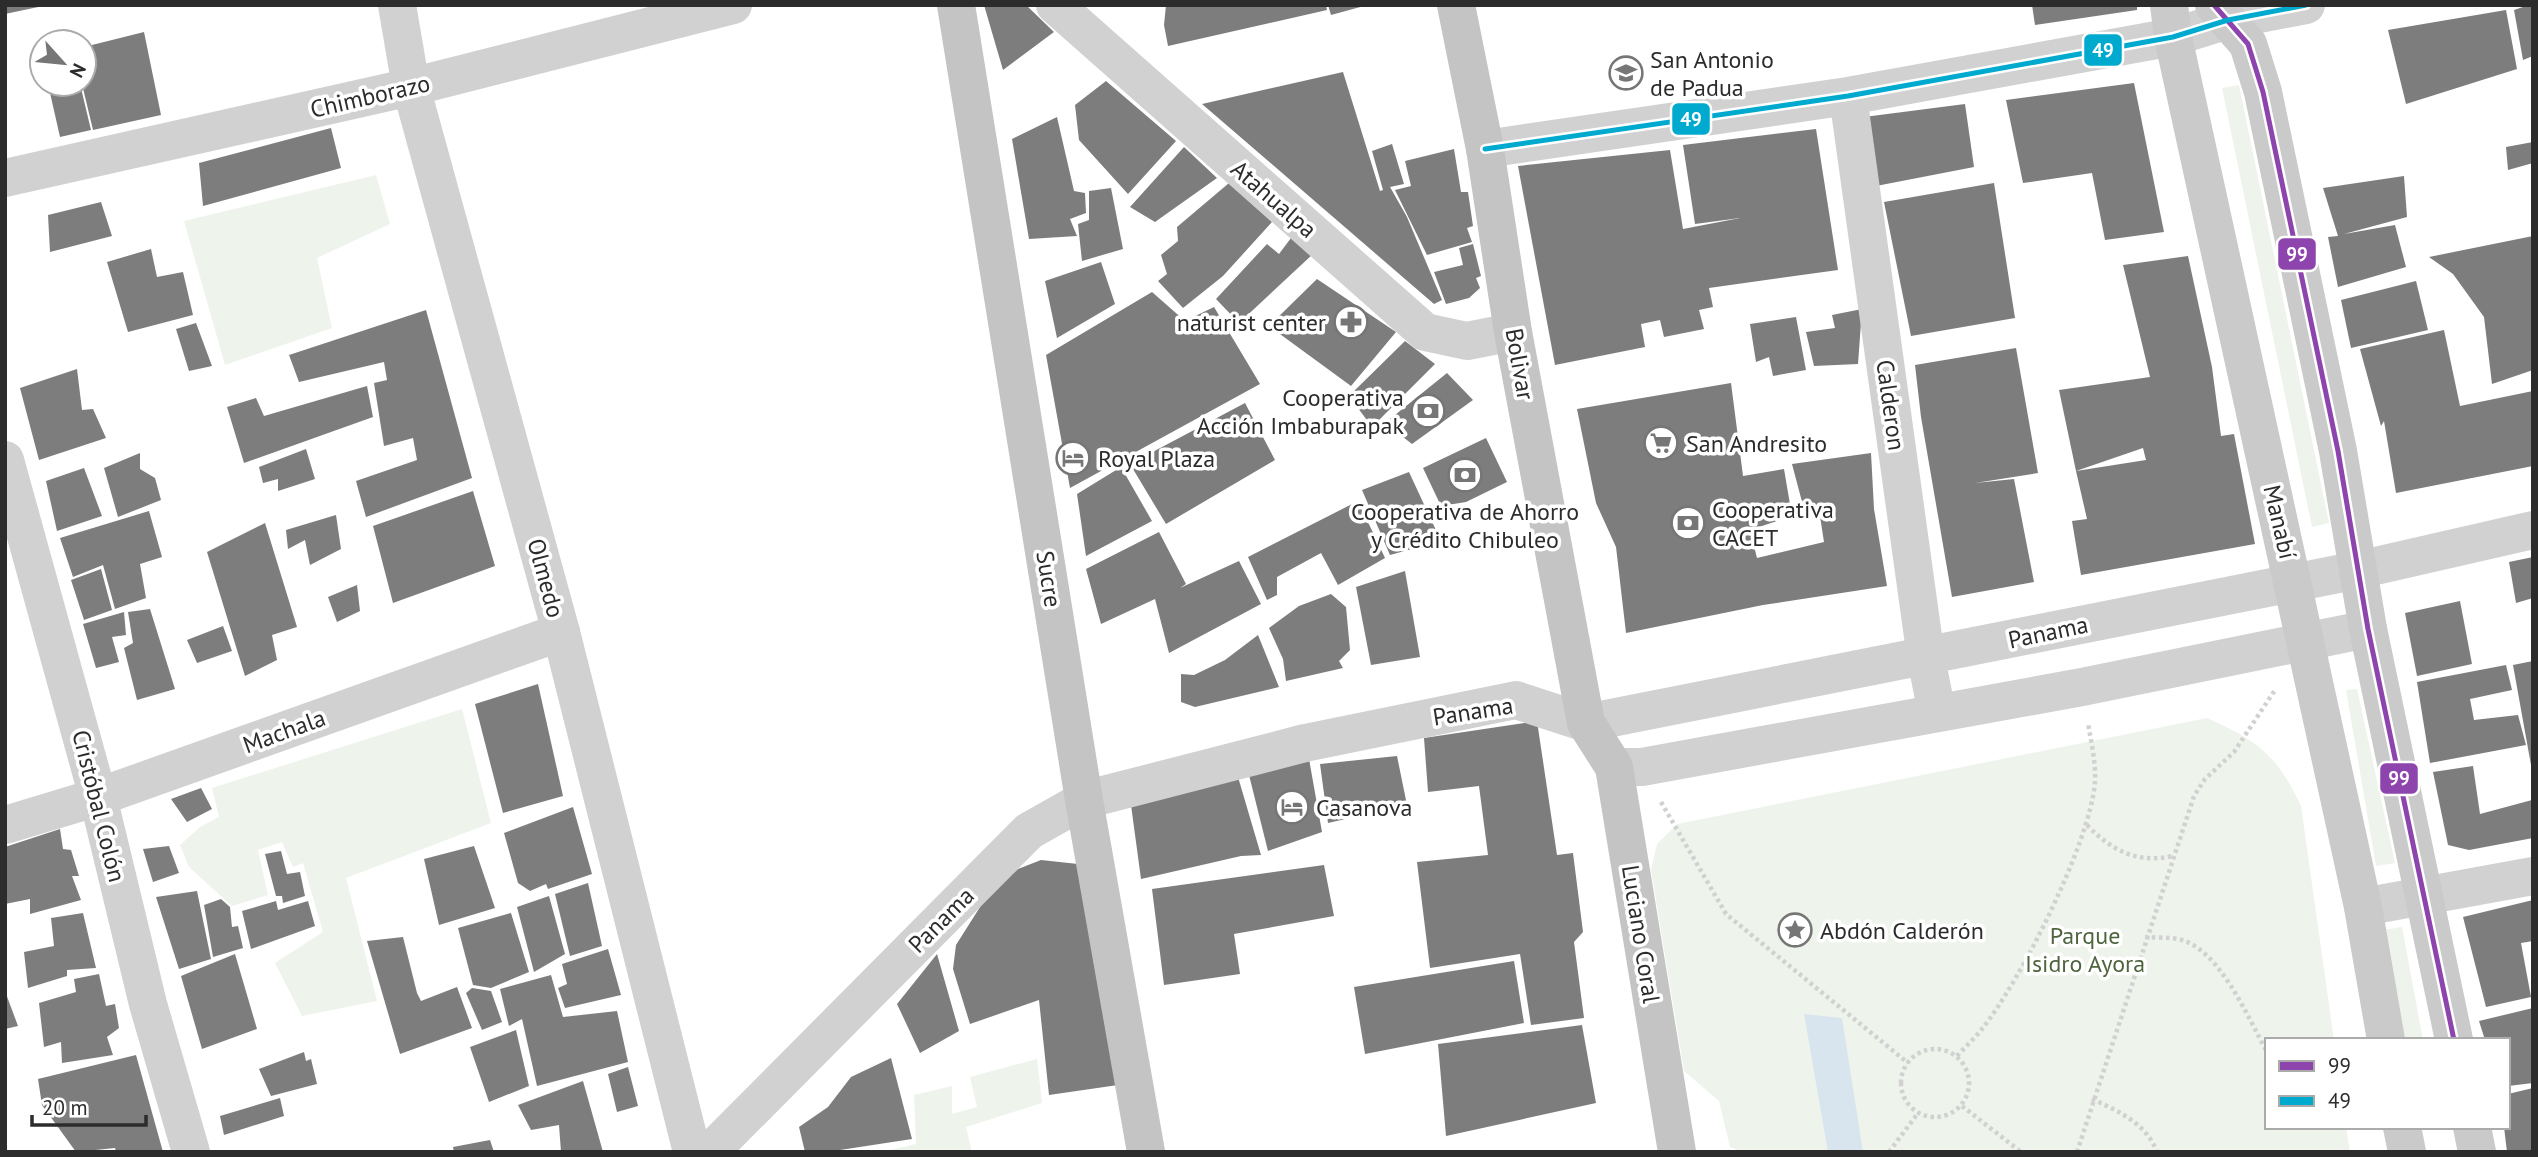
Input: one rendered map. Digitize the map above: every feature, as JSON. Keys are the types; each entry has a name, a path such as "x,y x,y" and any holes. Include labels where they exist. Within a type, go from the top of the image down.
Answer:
{"main road":[{"name":"Sucre","path":"956,5 1084,800 1146,1152"},
{"name":"Bolivar","path":"1456,5 1485,149 1513,332 1586,723"},
{"path":"2221,13 2248,44 2263,92 2339,451 2368,629 2454,1038"},
{"name":"Manabí","path":"2171,21 2294,581 2362,906 2386,1038"},
{"name":"Luciano Coral","path":"1586,723 1628,767 1677,1152"},
{"path":"2402,1129 2407,1152"},
{"path":"2472,1129 2477,1152"}],"street":[{"name":"Olmedo","path":"397,5 411,87 561,632 692,1152"},
{"name":"Chimborazo","path":"5,178 411,87 733,5"},
{"name":"Atahualpa","path":"1055,5 1425,332 1467,341 1513,332"},
{"path":"1485,149 1848,96 2171,21 2306,5"},
{"name":"Calderon","path":"1848,96 1926,658 1937,713"},
{"name":"Cristóbal Colón","path":"5,460 99,797 148,1004 191,1152"},
{"name":"Panama","path":"710,1152 1029,831 1084,800 1305,743 1516,700 1586,723 1926,658 2533,530"},
{"path":"1628,767 2081,687 2368,629"},
{"name":"Machala","path":"5,825 99,797 561,632"},
{"path":"2362,906 2533,876"}],"path":[{"path":"2077,1152 2145,937 2194,796 2205,779 2234,752 2306,642"},
{"path":"1956,1056 1982,1029 2010,989 2058,893 2086,825 2095,782 2094,759 2081,687"},
{"path":"1628,767 1726,914 1908,1062"},
{"path":"2086,825 2106,845 2125,853 2157,859 2173,856"},
{"path":"2145,937 2179,939 2198,948 2216,965 2265,1049"},
{"path":"1936,1048 1956,1056 1969,1074 1968,1095 1962,1105 1941,1117 1918,1113 1903,1096 1901,1084 1908,1062 1916,1054 1936,1048"},
{"path":"2092,1099 2124,1113 2152,1140 2157,1152"},
{"path":"1962,1105 2021,1152"},
{"path":"1889,1152 1918,1113"}],"green space":[{"path":"2239,85 2329,523 2312,527 2222,88"},
{"path":"376,175 390,224 317,258 332,328 225,365 184,221"},
{"path":"2357,689 2395,863 2376,866 2346,690"},
{"path":"462,709 491,823 346,878 377,1001 302,1016 275,963 323,932 303,863 293,867 282,842 258,850 268,895 232,906 189,867 180,845 200,827 219,817 212,788"},
{"name":"Parque Isidro Ayora","path":"2207,718 2240,734 2264,751 2274,762 2301,806 2334,1038 2265,1038 2265,1129 2346,1129 2350,1152 1743,1152 1730,1147 1719,1101 1684,1071 1651,870 1657,844 1677,824"},
{"path":"2402,927 2423,1038 2404,1038 2384,930"},
{"path":"1037,1059 1042,1103 966,1127 972,1152 881,1152 916,1144 914,1095 952,1086 952,1114 977,1107 970,1077"}],"shaded area":[{"path":"1804,1014 1842,1018 1863,1152 1828,1152"}],"building":[{"path":"5,5 43,5 43,6 5,14"},
{"path":"984,5 1026,5 1054,32 1003,70"},
{"path":"1166,5 1326,5 1327,10 1168,46 1164,25"},
{"path":"1328,5 1364,5 1364,6 1331,15"},
{"path":"2032,5 2137,5 2137,10 2035,25"},
{"path":"2533,5 2533,56 2523,60 2514,10"},
{"path":"2506,10 2517,69 2406,104 2388,30"},
{"path":"144,32 161,115 93,130 85,98 98,98 98,44"},
{"path":"1343,72 1380,191 1383,190 1372,151 1392,144 1404,184 1390,187 1407,217 1442,300 1434,304 1202,104"},
{"path":"1106,81 1176,141 1128,194 1079,140 1075,105"},
{"path":"2134,83 2164,232 2105,240 2092,173 2023,183 2006,100"},
{"path":"51,98 83,98 91,130 60,137"},
{"path":"1965,104 1974,167 1876,186 1864,117"},
{"path":"1057,117 1074,191 1085,193 1086,213 1070,219 1077,236 1029,239 1012,139"},
{"path":"331,128 341,168 203,206 199,163"},
{"path":"1816,129 1838,270 1709,288 1713,307 1699,310 1704,329 1664,337 1660,320 1641,324 1645,347 1555,365 1518,166 1670,150 1683,229 1740,218 1695,224 1683,145"},
{"path":"2533,142 2533,163 2508,170 2506,147"},
{"path":"1184,147 1217,178 1155,222 1130,207"},
{"path":"1454,149 1461,192 1468,192 1473,226 1467,228 1472,242 1427,255 1395,190 1411,186 1405,161"},
{"path":"2404,176 2407,217 2344,234 2395,225 2406,267 2338,287 2328,237 2338,236 2323,188"},
{"path":"1229,183 1272,222 1223,276 1183,308 1158,281 1167,274 1161,255 1178,241 1177,227"},
{"path":"1994,183 2015,318 1911,336 1884,202"},
{"path":"1111,188 1123,249 1082,261 1078,224 1089,220 1089,191"},
{"path":"101,202 112,236 50,252 48,215"},
{"path":"1294,234 1313,254 1239,323 1216,299 1267,244 1279,254"},
{"path":"2533,236 2533,370 2492,384 2484,317 2453,274 2429,257"},
{"path":"1473,244 1481,276 1476,278 1480,288 1469,298 1446,304 1434,272 1463,265 1459,248"},
{"path":"151,249 157,277 183,272 193,315 128,332 107,262"},
{"path":"2188,256 2212,367 2221,436 2234,434 2255,544 2081,575 2072,521 2087,519 2076,471 2059,390 2150,377 2123,265","holes":["2143,448 2146,460 2076,471"]},
{"path":"1101,262 1115,304 1057,338 1045,281"},
{"path":"1317,279 1396,332 1351,386 1269,326"},
{"path":"2416,281 2428,330 2351,348 2341,300"},
{"path":"1152,292 1185,321 1214,307 1260,384 1070,488 1046,355"},
{"path":"1862,309 1858,364 1814,366 1806,332 1835,328 1832,315"},
{"path":"426,310 472,478 366,517 356,481 417,460 413,438 384,446 374,383 387,380 384,362 299,382 289,355"},
{"path":"1796,317 1806,370 1773,376 1769,357 1756,362 1750,324"},
{"path":"196,323 212,366 189,371 176,329"},
{"path":"2444,330 2460,406 2533,391 2533,466 2396,493 2384,421 2381,426 2360,349"},
{"path":"1405,341 1435,364 1372,427 1349,396"},
{"path":"2016,348 2038,473 1975,483 2014,479 2034,582 1952,597 1921,417 1915,365"},
{"path":"77,369 82,410 93,409 106,438 39,460 20,388"},
{"name":"Cooperativa Acción Imbaburapak","path":"1447,373 1473,400 1412,444 1385,423"},
{"path":"1731,383 1743,476 1784,469 1792,516 1750,530 1757,558 1824,542 1820,516 1806,517 1792,464 1871,453 1874,509 1887,586 1763,605 1626,633 1616,547 1596,503 1577,409"},
{"path":"367,386 373,417 244,463 227,407 256,398 264,416"},
{"path":"1245,403 1275,460 1166,524 1130,464"},
{"name":"Cooperativa de Ahorro y Crédito Chibuleo","path":"1486,438 1507,482 1466,502 1441,506 1423,468"},
{"path":"306,449 315,479 278,491 278,479 263,483 259,467"},
{"path":"140,453 140,469 155,478 161,500 118,517 104,468"},
{"path":"1121,467 1152,521 1086,556 1077,494"},
{"path":"84,468 102,516 57,531 46,481"},
{"path":"1409,472 1441,541 1390,555 1362,490"},
{"path":"473,491 495,566 393,603 373,526"},
{"path":"1358,501 1385,558 1338,585 1321,553 1277,577 1277,595 1267,600 1248,557"},
{"path":"149,511 162,557 140,564 146,598 115,609 103,565 73,577 60,538"},
{"path":"336,515 341,549 310,565 305,540 288,549 286,530"},
{"path":"265,523 297,627 272,635 277,660 245,676 207,552"},
{"path":"1159,532 1186,584 1180,588 1239,561 1261,604 1169,653 1155,599 1101,624 1086,569"},
{"path":"2533,557 2533,598 2516,603 2509,562"},
{"path":"101,569 112,610 84,620 71,580"},
{"path":"1405,571 1420,657 1371,665 1356,587"},
{"path":"357,585 360,611 337,622 328,597"},
{"path":"1331,594 1346,607 1350,650 1339,661 1343,668 1286,681 1283,659 1269,628 1299,606"},
{"path":"2460,601 2472,664 2417,676 2405,613"},
{"path":"150,609 175,689 137,700 124,648 133,643 128,612"},
{"path":"124,612 126,635 112,637 119,662 96,668 83,624"},
{"path":"223,626 232,651 197,663 187,640"},
{"path":"1258,635 1279,687 1195,707 1181,702 1181,674 1194,675 1225,660"},
{"path":"2533,661 2533,765 2531,765 2513,665"},
{"path":"2506,665 2512,690 2470,699 2474,720 2518,715 2526,745 2430,763 2417,682"},
{"path":"538,684 563,796 503,813 475,704"},
{"path":"1537,721 1557,855 1573,853 1583,932 1574,942 1584,1018 1531,1025 1520,954 1430,968 1417,862 1488,855 1479,786 1428,792 1424,738"},
{"path":"1397,756 1407,805 1328,823 1320,764"},
{"path":"1309,759 1322,832 1268,851 1249,775"},
{"path":"2473,766 2480,814 2532,800 2533,838 2469,850 2448,845 2433,772"},
{"path":"1238,777 1261,855 1241,856 1141,879 1131,805"},
{"path":"201,788 212,809 187,822 171,799"},
{"path":"573,807 592,874 548,889 546,884 530,891 518,883 504,833"},
{"path":"60,829 63,849 71,850 79,876 72,876 81,900 30,914 30,899 5,904 5,847"},
{"path":"169,846 179,873 153,882 143,849"},
{"path":"474,846 495,908 439,925 424,859"},
{"path":"281,851 287,874 300,872 305,896 283,903 282,896 276,896 265,854"},
{"path":"1041,860 1078,864 1118,1085 1049,1095 1039,1000 970,1024 953,969 956,945 987,896 1018,869"},
{"path":"1324,865 1334,916 1234,934 1240,974 1164,985 1152,889"},
{"path":"588,883 602,946 570,956 555,894"},
{"path":"197,891 211,959 179,969 156,897"},
{"path":"549,896 565,954 534,972 517,907"},
{"path":"221,899 230,907 232,927 238,926 243,948 213,957 204,905"},
{"path":"2533,900 2533,941 2521,943 2531,997 2486,1007 2463,917"},
{"path":"276,901 278,910 308,901 315,926 251,949 242,911"},
{"path":"83,913 96,968 67,970 67,976 28,988 24,952 54,946 51,918"},
{"path":"511,913 529,972 491,988 473,985 458,928"},
{"path":"403,937 421,1001 457,987 472,1028 400,1054 367,941"},
{"path":"608,949 621,995 565,1008 558,988 567,984 562,964"},
{"path":"235,954 257,1029 202,1049 181,976"},
{"path":"937,954 959,1031 920,1053 897,1004"},
{"path":"1514,961 1524,1023 1365,1054 1354,987"},
{"path":"99,974 106,1006 115,1004 119,1028 107,1037 113,1055 62,1063 61,1042 44,1047 39,1003 76,992 74,979"},
{"path":"551,975 563,1017 617,1011 628,1062 537,1086 522,1019 509,1026 500,989"},
{"path":"472,988 491,991 502,1022 482,1030 466,993"},
{"path":"5,991 18,1026 5,1029"},
{"path":"2533,1008 2533,1083 2510,1086 2510,1038 2484,1038 2479,1021"},
{"path":"1582,1025 1596,1103 1446,1136 1438,1044"},
{"path":"516,1030 529,1086 489,1102 470,1047"},
{"path":"304,1052 306,1061 311,1059 317,1084 271,1096 259,1069"},
{"path":"136,1055 163,1152 116,1152 115,1148 76,1152 42,1105 38,1079"},
{"path":"891,1058 912,1139 827,1152 805,1152 799,1127 828,1107 851,1077"},
{"path":"628,1067 638,1106 617,1112 608,1074"},
{"path":"583,1081 603,1152 561,1152 559,1125 531,1130 518,1105"},
{"path":"2533,1088 2533,1152 2507,1152 2504,1129 2510,1129 2510,1094"},
{"path":"280,1098 284,1116 224,1135 220,1116"},
{"path":"490,1140 494,1152 454,1152 453,1147"}],"transit line":[{"name":"99","path":"2214,5 2248,44 2263,92 2338,451 2368,629 2454,1038"},
{"name":"49","path":"1485,149 1848,96 2173,37 2228,20 2306,5"}],"place":[{"name":"San Antonio de Padua","path":"1626,73"},
{"name":"naturist center","path":"1351,322"},
{"name":"Cooperativa Acción Imbaburapak","path":"1428,411"},
{"name":"San Andresito","path":"1661,443"},
{"name":"Royal Plaza","path":"1073,458"},
{"name":"Cooperativa de Ahorro y Crédito Chibuleo","path":"1465,475"},
{"name":"Cooperativa CACET","path":"1688,523"},
{"name":"Casanova","path":"1292,807"},
{"name":"Abdón Calderón","path":"1795,930"}]}
